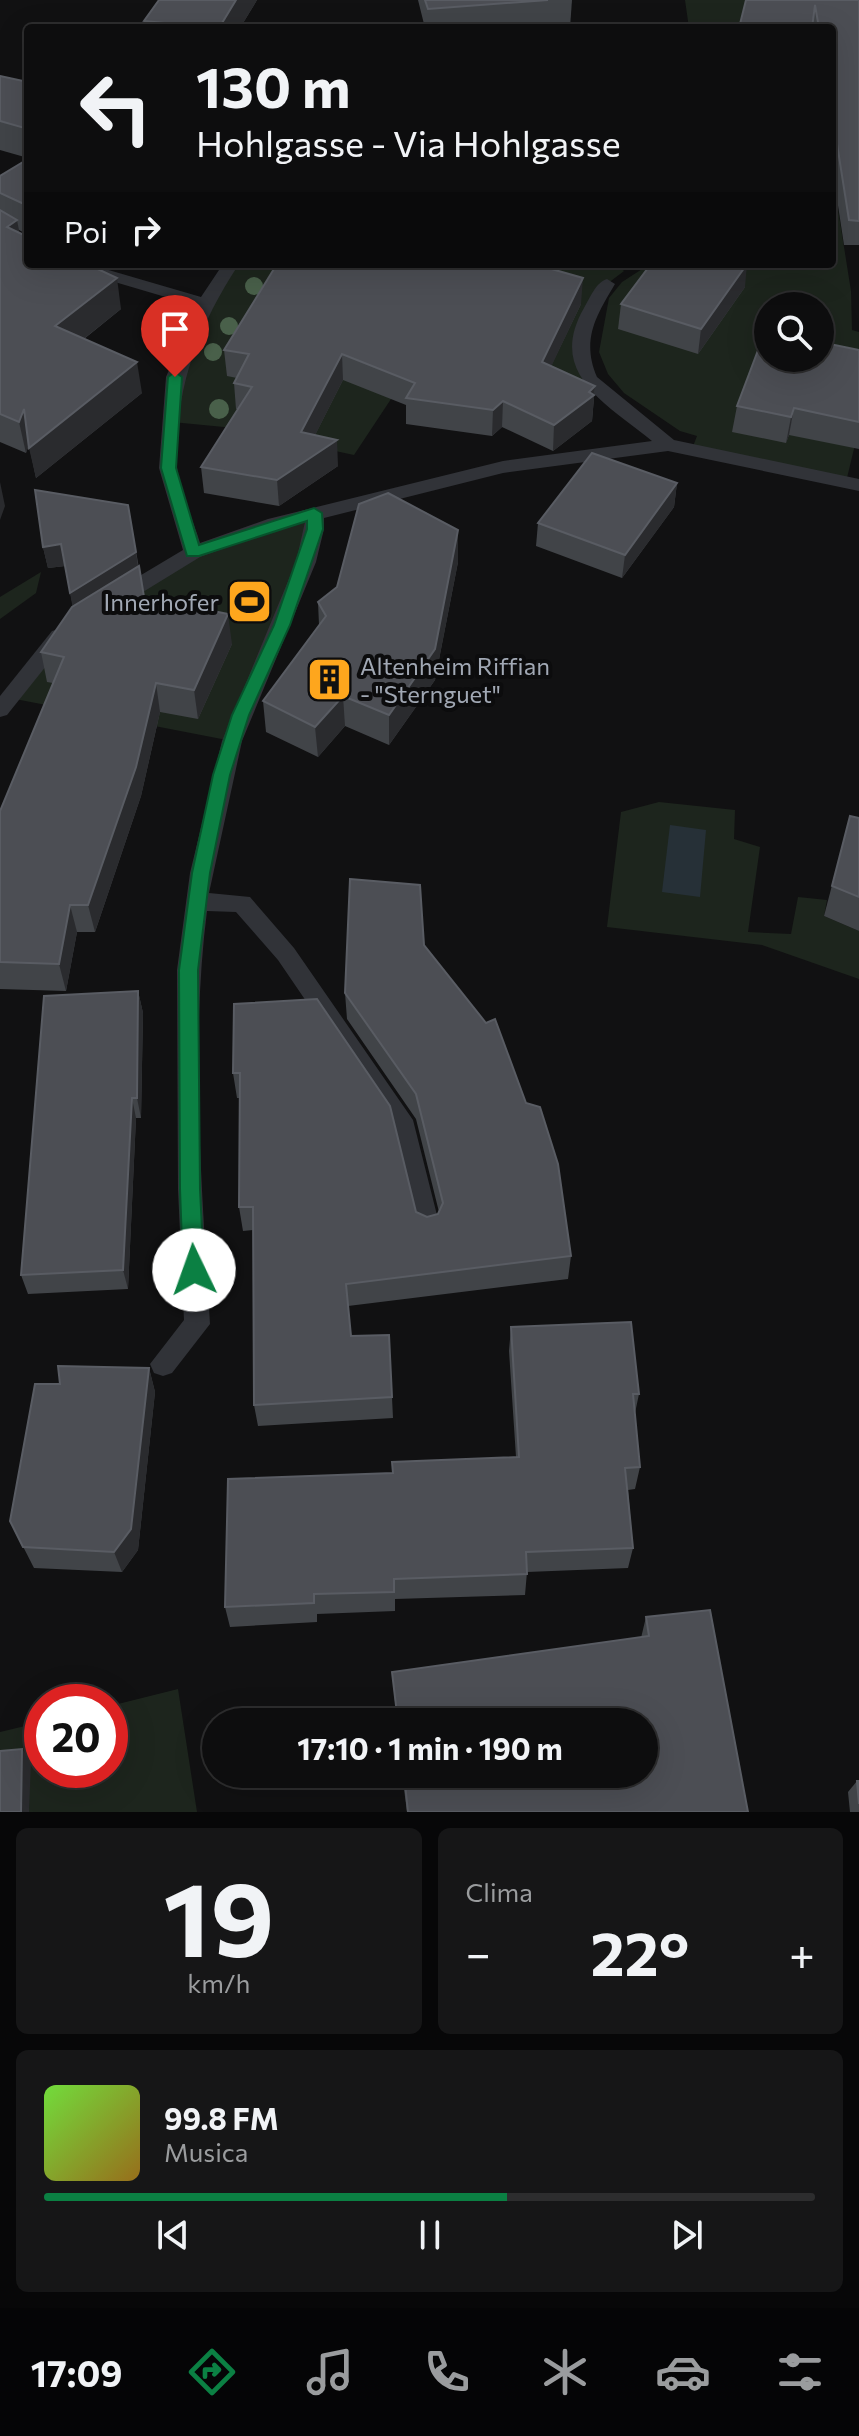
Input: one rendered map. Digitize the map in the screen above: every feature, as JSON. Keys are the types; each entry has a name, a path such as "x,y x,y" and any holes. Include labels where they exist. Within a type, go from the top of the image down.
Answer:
{"lane":[{"path":"84,268 205,303"},
{"path":"193,552 168,468 175,377 205,303 228,268"},
{"path":"607,284 589,309 581,328 582,366 589,380 668,445"},
{"path":"105,607 193,552 314,513 503,467 668,445 859,485"},
{"path":"163,1364 197,1324 190,1189 188,970 198,902 222,775 240,715 277,637 306,562 315,529 314,513"},
{"path":"3,700 56,638 81,622"},
{"path":"198,902 242,903 286,954 405,1127 428,1227"}],"shaded area":[{"path":"685,0 859,0 836,24 688,24"},
{"path":"836,76 859,143 836,174"},
{"path":"836,197 851,291 852,330 859,332 859,428 846,482 692,449 697,436 680,431 624,393 608,374 599,352 609,298 622,282 644,268 836,268"},
{"path":"229,268 620,268 624,271 607,284 589,309 589,380 542,385 439,359 391,399 354,455 224,427 172,422 175,377"},
{"path":"314,513 232,741 10,698 56,638 193,552"},
{"path":"41,572 36,593 0,619 0,597"},
{"path":"243,584 267,589 255,617 230,612"},
{"path":"659,802 735,810 734,839 760,847 748,932 791,934 798,897 827,900 824,916 859,931 859,979 762,945 607,927 621,812"},
{"path":"670,825 706,830 700,897 662,892"},
{"path":"178,1689 197,1812 0,1812 0,1732 24,1726 24,1788 128,1788 128,1702"}],"building":[{"path":"159,0 236,0 221,24 144,21"},
{"path":"425,0 548,0 428,9"},
{"path":"746,0 859,0 859,221 849,220 836,137 836,24 818,24 815,5 813,24 740,24"},
{"path":"0,76 24,81 24,128 0,121"},
{"path":"24,161 24,204 0,193 0,176"},
{"path":"0,210 17,220 7,227 24,235 24,268 96,268 117,278 55,326 137,362 29,448 24,409 19,422 0,414"},
{"path":"275,268 548,268 583,278 542,362 595,386 589,392 594,395 554,425 503,401 493,410 406,398 415,383 342,354 301,432 337,440 277,480 201,467 252,387 234,383 249,354 224,350"},
{"path":"648,268 744,268 701,329 621,304"},
{"path":"834,345 859,350 859,422 794,408 791,417 737,406 754,361 754,372 834,372"},
{"path":"592,453 677,483 625,555 538,523"},
{"path":"35,490 128,505 136,552 70,593 61,544 43,547"},
{"path":"388,493 458,530 435,649 389,715 343,696 315,727 263,701 326,616 318,602 337,587 359,504"},
{"path":"139,566 144,597 228,614 194,690 156,683 136,767 88,905 70,905 59,964 0,962 0,811 64,657 41,652 72,607"},
{"path":"850,816 859,818 859,897 832,886"},
{"path":"350,879 420,885 424,945 486,1023 495,1019 526,1103 540,1107 558,1164 571,1256 346,1284 351,1336 389,1335 392,1397 254,1405 253,1207 239,1207 240,1073 233,1073 234,1004 317,999 390,1106 416,1212 427,1217 438,1214 443,1203 416,1094 345,993"},
{"path":"138,991 137,1098 132,1098 123,1270 21,1275 44,996"},
{"path":"631,1322 639,1394 633,1394 640,1467 625,1468 633,1548 526,1552 527,1574 394,1579 394,1592 314,1594 314,1603 225,1607 228,1479 393,1473 392,1462 519,1457 511,1327"},
{"path":"58,1366 149,1368 131,1529 114,1552 23,1547 10,1521 35,1384 60,1384"},
{"path":"710,1610 748,1812 408,1812 405,1788 658,1788 658,1708 396,1708 392,1672 649,1636 646,1617"},
{"path":"22,1749 21,1812 0,1812 0,1751"}],"place":[{"name":"Innerhofer","path":"250,601"},
{"name":"Altenheim Riffian - \"Sternguet\"","path":"329,679"}],"route":[{"path":"175,377 168,468 193,552 268,525 314,513 315,529 282,625 240,715 222,775 201,873 188,970 194,1270"}]}
